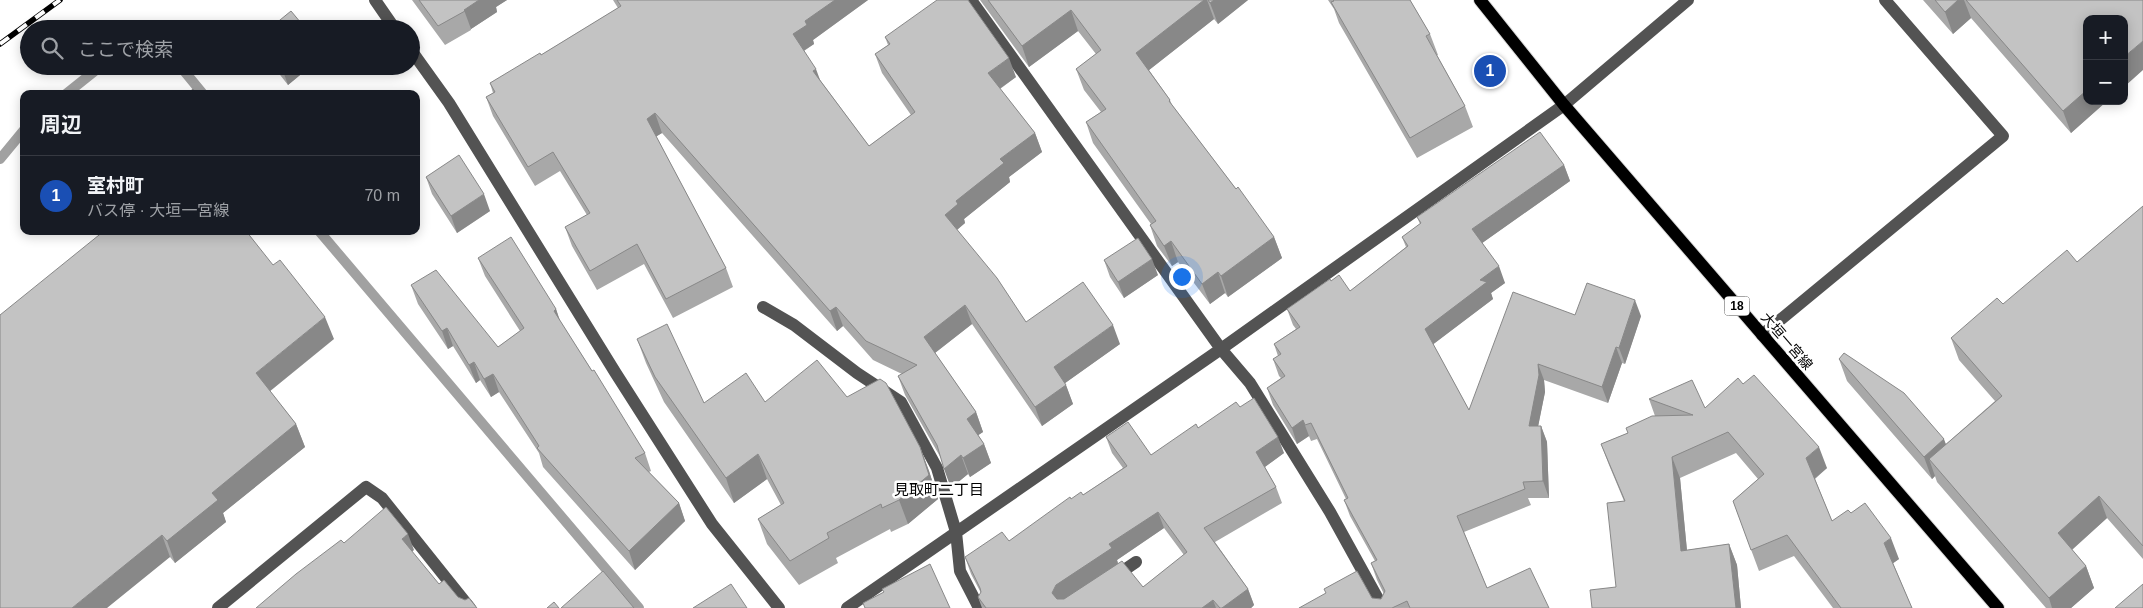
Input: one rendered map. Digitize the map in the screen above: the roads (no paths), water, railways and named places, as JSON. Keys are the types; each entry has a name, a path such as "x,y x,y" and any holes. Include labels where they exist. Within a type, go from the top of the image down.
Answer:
{"main road":[{"name":"大垣一宮線","path":"1480,0 1564,105 1998,608"}],"street":[{"path":"374,0 389,20"},
{"path":"971,0 1221,349 1250,383 1330,512 1383,608"},
{"path":"847,608 1221,349 1564,105 1688,0"},
{"path":"1762,335 2003,136 1886,0"},
{"path":"420,63 449,103 614,372 712,524 779,608"},
{"path":"763,307 794,325 857,374 901,402 938,468 956,532 960,571 978,608"},
{"path":"218,608 366,487 382,498 470,608"},
{"path":"1105,583 1136,562"}],"waterway":[{"path":"71,90 90,75"},
{"path":"187,75 200,90"},
{"path":"0,159 20,135"},
{"path":"322,235 639,608"}],"railway":[{"path":"33,20 60,0"},
{"path":"0,44 20,29"}],"place":[{"name":"室村町","path":"1490,71"}],"district":[{"name":"見取町二丁目","path":"939,490"}]}
